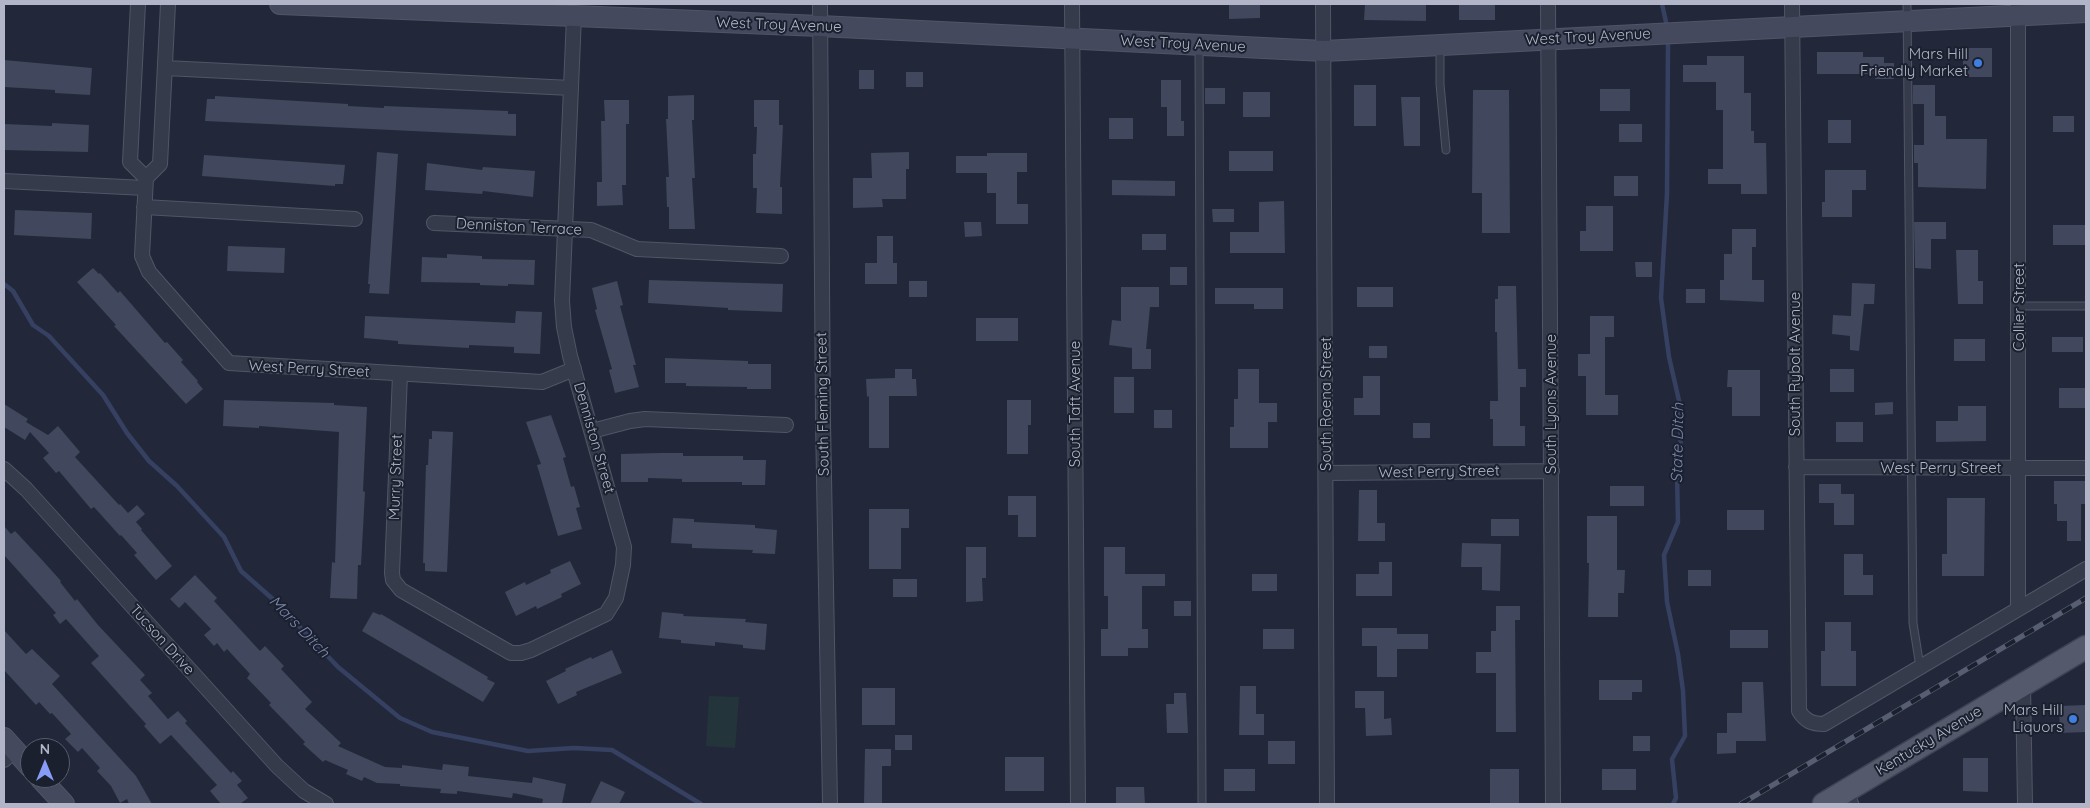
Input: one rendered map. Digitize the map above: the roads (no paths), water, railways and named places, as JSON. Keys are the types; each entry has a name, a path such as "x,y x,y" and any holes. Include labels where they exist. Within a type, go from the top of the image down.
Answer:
{"main road":[{"name":"Kentucky Avenue","path":"1824,804 1852,797 2023,685 2086,647"}],"street":[{"path":"138,4 130,162 146,183"},
{"path":"146,183 160,164 168,4"},
{"name":"West Troy Avenue","path":"280,4 567,12 1324,51 1792,27 1907,12 2018,9 2086,12"},
{"name":"South Fleming Street","path":"820,4 823,412 830,804"},
{"name":"South Taft Avenue","path":"1072,4 1078,804"},
{"name":"South Roena Street","path":"1323,4 1327,804"},
{"name":"South Lyons Avenue","path":"1548,4 1553,804"},
{"name":"South Rybolt Avenue","path":"1792,4 1799,711 1808,721 1814,724 1824,724 1920,667"},
{"name":"Collier Street","path":"2018,9 2018,609"},
{"name":"Denniston Street","path":"393,580 401,590 511,653 531,650 606,614 616,598 623,565 624,547 564,327 562,301 571,88 567,12"},
{"path":"165,68 571,88"},
{"path":"4,181 146,183"},
{"name":"West Perry Street","path":"146,183 142,256 147,270 228,363 542,382 574,369"},
{"path":"144,207 354,219"},
{"name":"Denniston Terrace","path":"434,223 591,230 637,249 781,256"},
{"name":"Murry Street","path":"393,580 400,374"},
{"path":"592,430 645,419 786,425"},
{"name":"West Perry Street","path":"1796,467 2086,468"},
{"name":"Tucson Drive","path":"4,468 26,489 276,766 304,790 326,804"},
{"name":"West Perry Street","path":"1326,473 1552,471"},
{"path":"1920,667 2086,568"},
{"path":"2023,685 2025,804"},
{"path":"7,750 20,760"},
{"path":"49,788 64,804"}],"lane":[{"path":"1907,12 1913,624 1920,667"},
{"path":"1199,45 1202,804"},
{"path":"1440,45 1440,84 1446,150"},
{"path":"2019,306 2086,306"}],"waterway":[{"name":"State Ditch","path":"1662,4 1666,22"},
{"name":"State Ditch","path":"1668,45 1667,194 1661,298 1669,357 1680,405 1681,461 1677,474 1678,522 1664,555 1667,602 1678,654 1683,691 1685,736 1672,759 1676,798 1673,804"},
{"name":"Mars Ditch","path":"4,284 13,291 33,325 49,336 103,395 127,433 149,461 177,486 224,537 241,571 275,601 338,667 400,718 432,732 528,751 574,748 612,750 701,804"}],"railway":[{"path":"1741,804 2086,598"}],"place":[{"name":"Mars Hill Friendly Market","path":"1978,63"},
{"name":"Mars Hill Liquors","path":"2073,719"}]}
